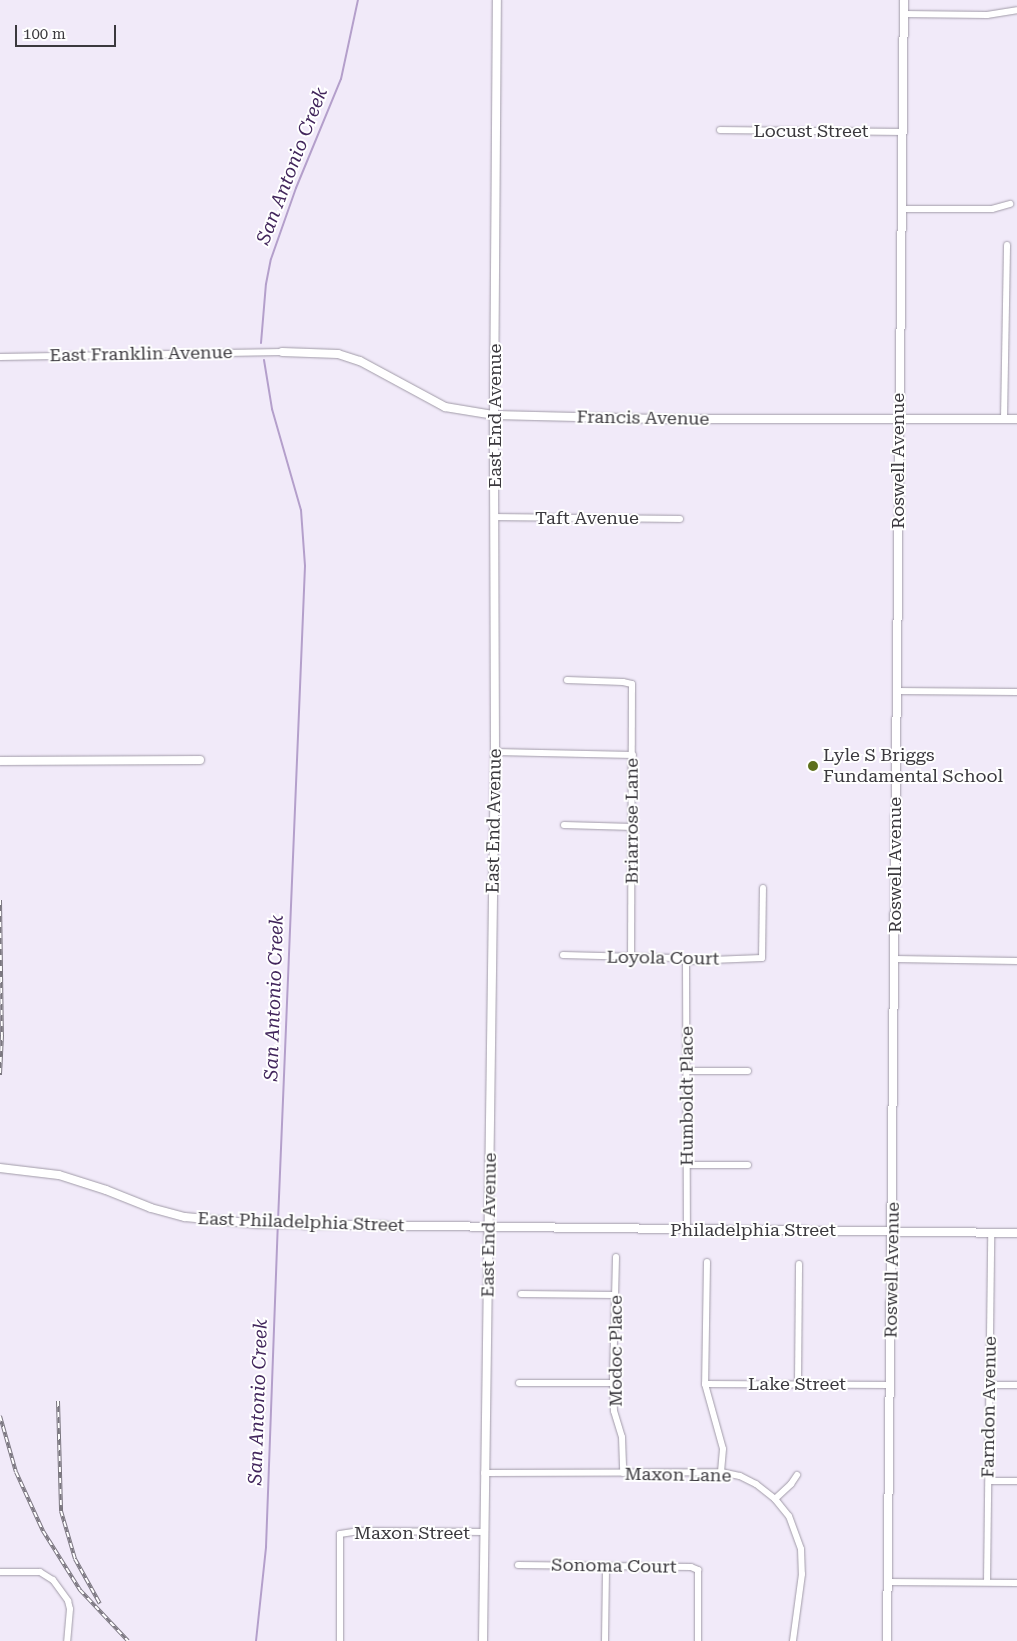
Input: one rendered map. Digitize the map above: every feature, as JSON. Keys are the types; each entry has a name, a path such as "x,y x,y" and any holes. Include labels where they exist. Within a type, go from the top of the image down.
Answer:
{"street":[{"name":"East End Avenue","path":"483,1641 495,752 494,415 498,0"},
{"name":"Roswell Avenue","path":"887,1641 895,959 898,419 904,0"},
{"path":"904,14 987,15 1017,10"},
{"name":"Locust Street","path":"720,130 902,132"},
{"path":"901,209 992,209 1010,204"},
{"path":"1004,419 1006,245"},
{"name":"Francis Avenue","path":"282,352 338,354 360,361 445,407 494,415 659,419 1017,419"},
{"name":"East Franklin Avenue","path":"0,357 282,352"},
{"name":"Taft Avenue","path":"494,517 680,519"},
{"name":"Briarrose Lane","path":"567,680 632,684 633,827 631,957"},
{"path":"896,691 1017,692"},
{"path":"495,752 633,755"},
{"path":"0,761 200,760"},
{"path":"564,825 633,827"},
{"name":"Loyola Court","path":"563,955 676,958 686,961 762,958 763,888"},
{"path":"895,959 1017,961"},
{"name":"Humboldt Place","path":"686,961 688,1071 687,1230"},
{"path":"688,1071 748,1071"},
{"path":"687,1165 748,1165"},
{"name":"East Philadelphia Street","path":"0,1168 58,1175 106,1190 151,1208 185,1217 217,1221 489,1228"},
{"name":"Philadelphia Street","path":"489,1228 1017,1233"},
{"name":"Farndon Avenue","path":"987,1582 991,1233"},
{"name":"Modoc Place","path":"616,1257 614,1411 622,1437 623,1473"},
{"path":"707,1262 705,1384 723,1450 721,1472"},
{"path":"798,1384 799,1264"},
{"path":"521,1294 615,1295"},
{"path":"519,1383 614,1383"},
{"name":"Lake Street","path":"705,1384 890,1385"},
{"path":"990,1385 1017,1385"},
{"name":"Maxon Lane","path":"484,1473 721,1472 740,1476 756,1484 775,1498 789,1516 801,1549 802,1574 793,1641"},
{"path":"775,1498 792,1484 797,1474"},
{"path":"989,1481 1017,1481"},
{"name":"Maxon Street","path":"340,1641 340,1534 358,1531 483,1532"},
{"name":"Sonoma Court","path":"518,1565 691,1567 698,1570 698,1641"},
{"path":"605,1641 606,1566"},
{"path":"0,1572 40,1572 53,1580 68,1601 71,1617 67,1641"},
{"path":"888,1582 1017,1583"}],"waterway":[{"name":"San Antonio Creek","path":"261,343 266,284 271,259 296,188 341,79 358,0"},
{"name":"San Antonio Creek","path":"264,360 272,409 301,510 305,566 278,1222"},
{"name":"San Antonio Creek","path":"256,1641 266,1547 278,1227"}],"railway":[{"path":"0,900 2,1035 0,1075"},
{"path":"58,1401 61,1511 75,1559 100,1604"},
{"path":"0,1416 16,1472 43,1531 80,1590 128,1641"}],"place":[{"name":"Lyle S Briggs Fundamental School","path":"813,766"}]}
